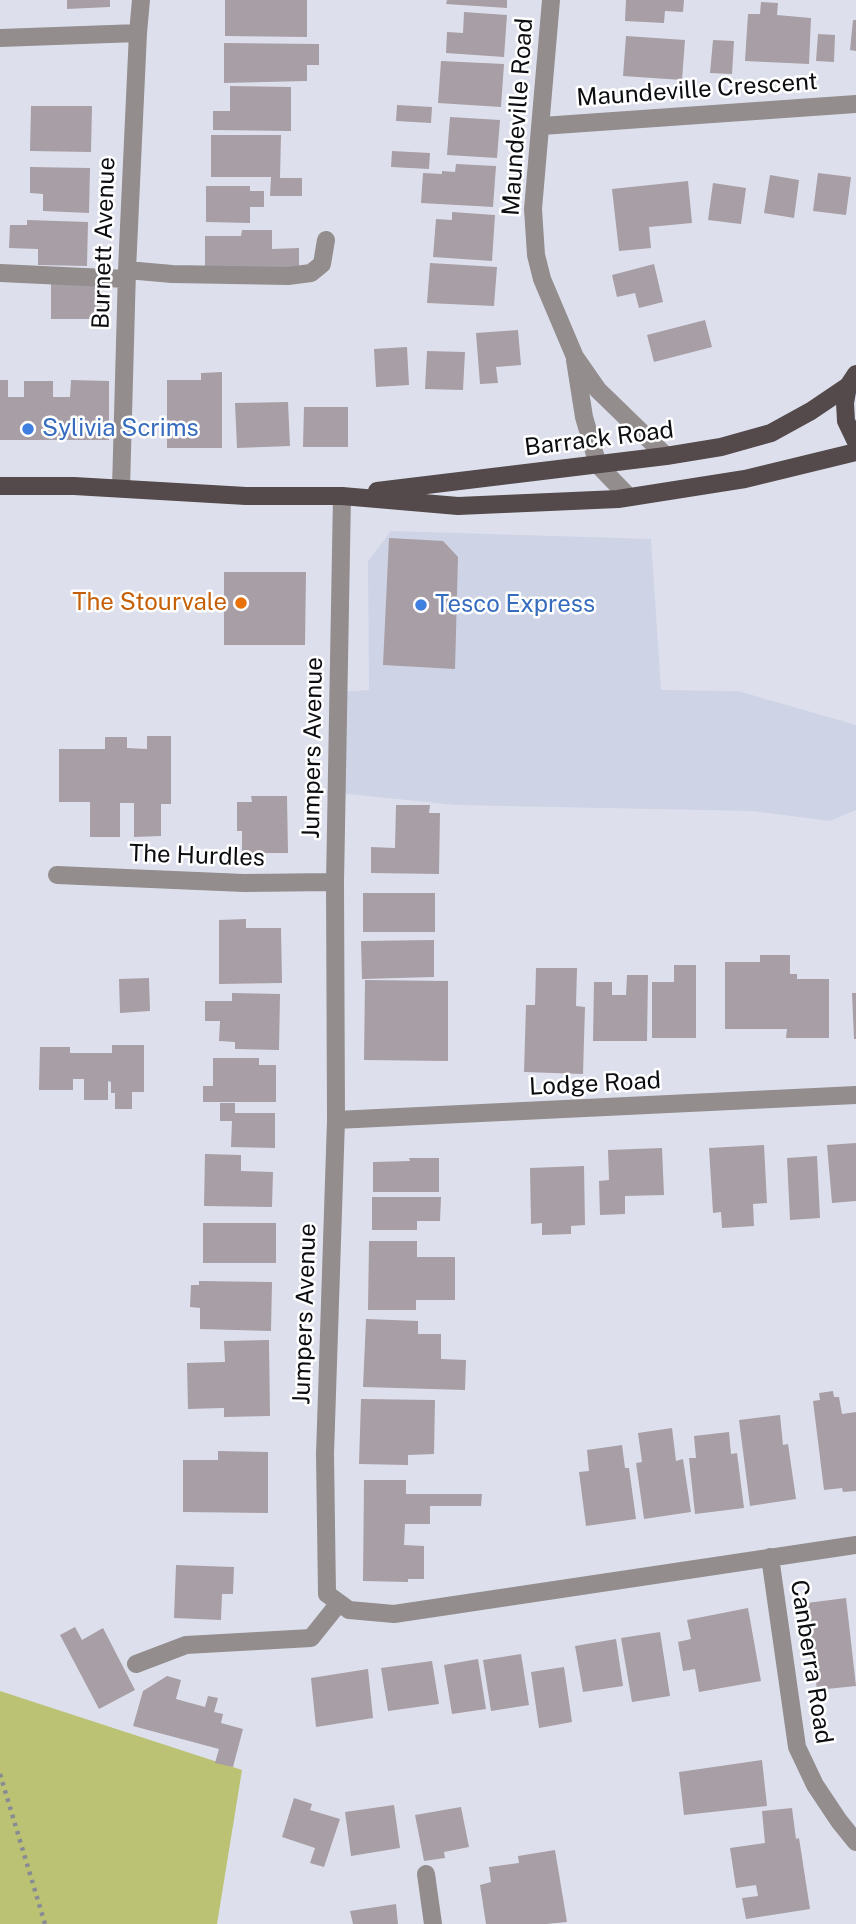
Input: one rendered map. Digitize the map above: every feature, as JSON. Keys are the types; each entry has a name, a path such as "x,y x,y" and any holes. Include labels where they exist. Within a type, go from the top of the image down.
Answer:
{"main road":[{"name":"Barrack Road","path":"342,496 721,447 771,433 811,411 852,380"},
{"path":"852,380 845,403 846,421 856,442"},
{"name":"Barrack Road","path":"0,486 121,488 246,496 342,496 458,506 629,497 745,479 856,452"}],"street":[{"name":"Burnett Avenue","path":"121,488 127,275 141,0"},
{"name":"Maundeville Road","path":"551,0 533,209 536,254 542,279 575,357 598,390 666,456"},
{"path":"0,38 138,33"},
{"name":"Maundeville Crescent","path":"542,126 856,104"},
{"path":"0,273 310,274 322,264 326,240"},
{"name":"Maundeville Road","path":"575,357 584,417 598,465 629,497"},
{"name":"Jumpers Avenue","path":"339,1603 327,1594 325,1454 336,1120 335,882 342,496"},
{"name":"The Hurdles","path":"57,875 244,883 335,882"},
{"name":"Lodge Road","path":"336,1120 856,1096"},
{"path":"136,1664 186,1645 311,1638 339,1603 349,1610 394,1614 856,1545"},
{"name":"Canberra Road","path":"770,1558 797,1747 815,1785 856,1842"},
{"path":"426,1874 433,1924"}],"path":[{"path":"0,1774 45,1924"}],"shaded area":[{"path":"391,531 651,539 661,690 738,691 856,725 856,810 830,821 752,811 456,805 338,793 337,692 369,690 368,561"}],"green space":[{"path":"0,1691 242,1770 217,1924 0,1924"}],"building":[{"path":"67,0 110,0 110,7 67,9"},
{"path":"225,0 307,0 307,37 225,36"},
{"path":"447,0 507,0 507,8 446,4"},
{"path":"626,0 684,0 683,12 665,11 664,23 625,21"},
{"path":"761,2 778,3 777,15 811,18 809,64 745,61 748,14 760,14"},
{"path":"464,12 507,15 504,57 446,53 447,32 463,33"},
{"path":"853,20 856,20 856,51 850,50"},
{"path":"818,34 835,35 834,62 816,61"},
{"path":"626,36 685,40 682,80 623,76"},
{"path":"713,40 734,41 732,74 710,73"},
{"path":"224,43 319,44 319,65 307,65 307,81 224,83"},
{"path":"441,61 504,64 501,107 438,103"},
{"path":"230,86 291,87 291,131 213,130 213,111 230,111"},
{"path":"397,105 432,107 431,123 396,121"},
{"path":"31,106 92,106 91,152 30,151"},
{"path":"450,117 500,120 497,158 447,155"},
{"path":"211,135 281,135 280,178 302,178 302,196 270,196 271,177 211,177"},
{"path":"392,151 430,153 429,169 391,167"},
{"path":"456,164 496,166 493,207 421,203 423,173 455,172"},
{"path":"30,167 90,168 89,213 43,211 43,194 30,193"},
{"path":"818,173 851,177 846,215 813,211"},
{"path":"770,175 799,180 794,218 764,213"},
{"path":"688,181 692,223 649,227 651,248 619,251 612,189"},
{"path":"713,183 746,188 741,224 708,220"},
{"path":"206,186 250,186 250,191 264,191 264,207 250,207 250,223 206,222"},
{"path":"452,212 495,215 492,261 433,257 436,219 452,220"},
{"path":"27,220 88,222 87,266 38,265 38,249 9,248 10,225 27,225"},
{"path":"242,230 272,230 272,249 299,248 299,269 205,268 205,236 241,236"},
{"path":"430,263 497,267 494,306 427,303"},
{"path":"654,264 663,302 639,308 635,293 617,297 612,275"},
{"path":"51,284 102,284 102,319 51,319"},
{"path":"705,320 712,347 654,362 647,335"},
{"path":"518,330 521,365 496,367 498,383 480,384 476,333"},
{"path":"407,347 409,385 376,387 374,349"},
{"path":"427,351 465,352 463,390 425,389"},
{"path":"222,372 222,448 167,448 167,380 201,380 201,373"},
{"path":"0,380 8,380 8,397 24,397 24,381 53,381 53,397 70,397 71,380 109,381 109,440 0,440"},
{"path":"288,402 290,446 237,448 235,403"},
{"path":"304,407 348,407 348,447 303,447"},
{"name":"Tesco Express","path":"389,538 443,541 458,557 455,669 383,665"},
{"path":"224,572 306,572 305,645 224,645"},
{"path":"147,736 171,736 171,804 161,804 161,836 134,837 134,803 120,803 120,837 90,837 90,802 59,802 59,749 105,749 105,737 127,737 127,748 147,749"},
{"path":"251,796 287,796 288,853 242,853 242,831 237,831 237,802 252,802"},
{"path":"396,805 430,805 429,813 440,813 439,874 371,873 371,847 395,848"},
{"path":"363,893 435,893 435,932 363,932"},
{"path":"246,919 246,928 281,928 282,983 219,984 219,920"},
{"path":"434,940 434,977 362,979 361,941"},
{"path":"760,955 790,955 790,974 797,974 797,979 829,979 829,1038 786,1038 787,1029 725,1029 725,962 760,962"},
{"path":"674,965 696,965 696,1038 652,1038 652,982 674,982"},
{"path":"536,968 577,968 576,1006 585,1007 583,1074 524,1072 526,1005 535,1005"},
{"path":"627,975 648,975 647,1041 593,1041 594,982 612,982 612,995 626,995"},
{"path":"149,978 150,1011 120,1013 119,979"},
{"path":"365,980 448,981 448,1061 364,1060"},
{"path":"232,993 280,994 279,1050 235,1049 235,1042 219,1041 220,1021 205,1021 205,1001 232,1001"},
{"path":"852,993 856,993 856,1039 854,1039"},
{"path":"112,1045 144,1045 144,1092 132,1092 132,1109 115,1109 115,1093 111,1093 111,1082 108,1081 108,1100 84,1100 84,1079 73,1079 73,1090 39,1090 40,1047 70,1047 70,1053 112,1053"},
{"path":"213,1058 259,1058 259,1065 276,1065 276,1102 203,1102 203,1086 213,1086"},
{"path":"220,1103 235,1103 235,1113 275,1113 275,1148 231,1147 232,1121 220,1121"},
{"path":"856,1143 856,1201 832,1203 827,1145"},
{"path":"764,1145 767,1203 753,1204 754,1226 722,1228 721,1212 713,1213 709,1148"},
{"path":"662,1148 664,1195 625,1196 625,1214 600,1215 599,1181 609,1180 608,1150"},
{"path":"205,1154 241,1155 241,1171 273,1172 272,1207 204,1206"},
{"path":"817,1156 820,1218 790,1220 787,1158"},
{"path":"409,1158 439,1158 439,1192 373,1192 373,1162 410,1161"},
{"path":"584,1166 585,1225 571,1226 571,1234 542,1235 542,1223 531,1224 530,1168"},
{"path":"372,1197 441,1197 440,1221 417,1221 417,1230 372,1230"},
{"path":"203,1223 276,1223 276,1263 203,1263"},
{"path":"369,1241 417,1241 417,1257 455,1257 455,1300 416,1300 416,1310 368,1310"},
{"path":"199,1281 272,1282 271,1331 200,1329 200,1308 190,1307 191,1285 199,1285"},
{"path":"366,1319 418,1321 418,1334 441,1334 441,1359 466,1360 465,1390 363,1387"},
{"path":"269,1340 270,1416 224,1417 224,1408 188,1409 187,1363 225,1362 224,1341"},
{"path":"833,1391 834,1397 839,1397 842,1414 856,1412 856,1491 843,1492 842,1488 824,1490 813,1401 820,1400 819,1393"},
{"path":"361,1399 435,1400 434,1454 408,1455 408,1465 359,1464"},
{"path":"780,1415 783,1445 788,1444 796,1499 750,1506 739,1420"},
{"path":"672,1428 676,1461 683,1459 691,1512 644,1519 636,1463 642,1462 638,1433"},
{"path":"729,1432 731,1454 737,1453 744,1508 695,1514 689,1458 696,1458 694,1436"},
{"path":"622,1445 625,1468 629,1468 636,1519 586,1526 579,1472 589,1471 587,1450"},
{"path":"218,1451 268,1452 268,1513 183,1512 183,1460 218,1460"},
{"path":"364,1480 406,1480 406,1494 482,1494 481,1506 430,1506 430,1524 405,1524 404,1545 424,1546 424,1579 408,1579 408,1582 363,1581"},
{"path":"176,1565 234,1567 233,1594 222,1594 221,1620 174,1618"},
{"path":"846,1598 856,1686 817,1690 807,1603"},
{"path":"748,1608 761,1681 699,1692 695,1669 683,1671 678,1642 691,1639 687,1620"},
{"path":"75,1627 82,1640 103,1628 135,1690 99,1709 60,1635"},
{"path":"660,1632 670,1696 632,1702 621,1638"},
{"path":"616,1639 623,1686 583,1692 575,1646"},
{"path":"521,1654 529,1705 491,1711 483,1660"},
{"path":"478,1659 486,1709 452,1714 444,1665"},
{"path":"432,1661 439,1704 388,1711 381,1668"},
{"path":"564,1667 572,1722 539,1728 531,1672"},
{"path":"368,1669 373,1718 316,1727 311,1678"},
{"path":"167,1676 181,1680 176,1699 205,1707 208,1696 218,1698 214,1712 223,1714 221,1723 243,1729 233,1767 215,1763 219,1749 133,1726 143,1691"},
{"path":"762,1760 767,1806 684,1815 679,1772"},
{"path":"294,1798 312,1804 310,1810 340,1819 324,1867 310,1863 315,1848 282,1837"},
{"path":"394,1805 400,1848 351,1856 345,1812"},
{"path":"461,1807 469,1847 444,1852 445,1858 424,1861 415,1815"},
{"path":"792,1808 810,1909 746,1919 742,1898 758,1896 756,1885 736,1888 730,1848 765,1843 762,1811"},
{"path":"555,1850 567,1922 486,1924 480,1885 491,1882 489,1867 519,1863 518,1856"},
{"path":"396,1904 398,1924 353,1924 350,1911"}],"place":[{"name":"Sylivia Scrims","path":"28,429"},
{"name":"The Stourvale","path":"241,603"},
{"name":"Tesco Express","path":"421,605"}]}
